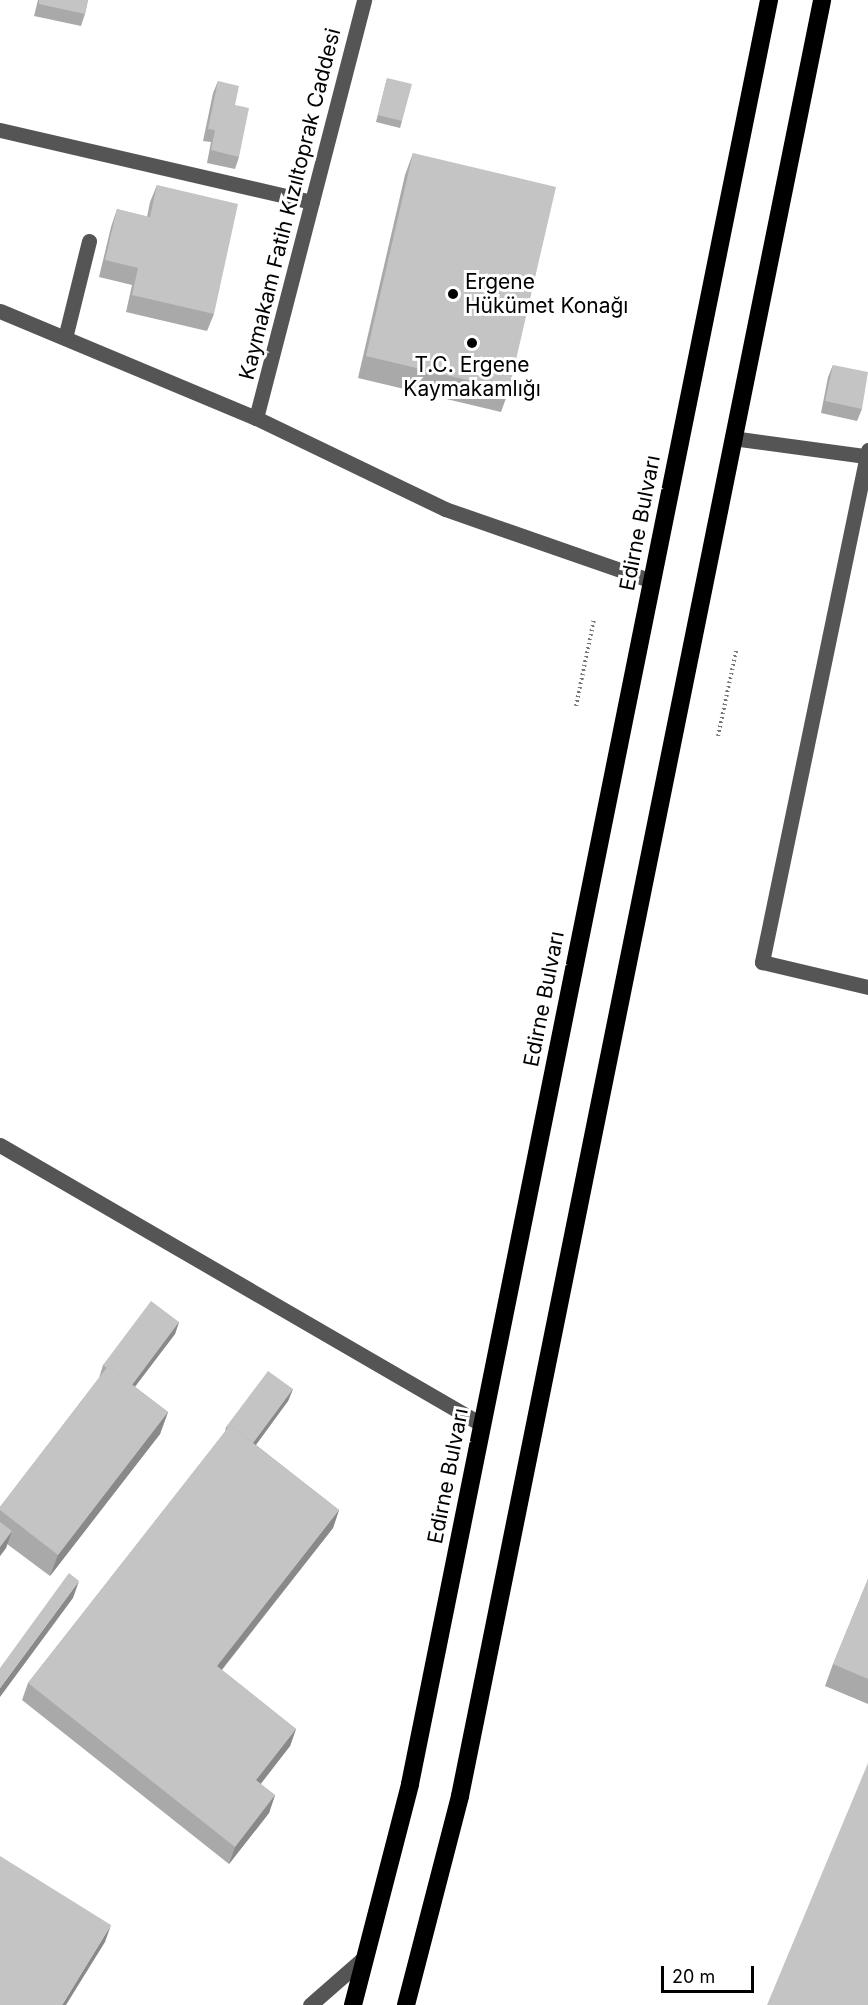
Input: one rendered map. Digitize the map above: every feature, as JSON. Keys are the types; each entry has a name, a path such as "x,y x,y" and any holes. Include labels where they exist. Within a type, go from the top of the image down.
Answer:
{"highway":[{"name":"Edirne Bulvarı","path":"353,2005 410,1784 769,0"},
{"path":"406,2005 460,1796 822,0"}],"street":[{"name":"Kaymakam Fatih Kızıltoprak Caddesi","path":"256,418 364,0"},
{"path":"0,130 312,202"},
{"path":"65,338 89,241"},
{"path":"0,311 256,418 445,509 652,581"},
{"path":"732,438 867,453 762,962 868,987"},
{"path":"0,1145 481,1424"},
{"path":"310,2005 366,1956"}],"path":[{"path":"576,706 594,619"},
{"path":"718,736 736,651"}],"building":[{"path":"39,0 88,0 85,14 39,4"},
{"path":"387,78 412,84 402,121 378,115"},
{"path":"218,81 239,86 235,105 249,108 239,157 211,150 215,130 208,129"},
{"name":"Ergene Hükümet Konağı","path":"413,153 556,187 509,390 366,356"},
{"path":"157,185 238,204 214,314 132,295 138,268 105,260 117,209 150,217"},
{"path":"833,365 868,372 862,409 825,401"},
{"path":"151,1301 179,1322 132,1385 108,1366 107,1368 103,1365"},
{"path":"108,1366 168,1412 58,1555 0,1510 0,1507"},
{"path":"268,1371 293,1389 253,1443 230,1425 226,1427"},
{"path":"230,1425 339,1510 217,1666 296,1729 256,1780 275,1795 235,1847 28,1683"},
{"path":"0,1522 12,1531 0,1547"},
{"path":"69,1573 79,1581 0,1688 0,1668"},
{"path":"868,1579 868,1679 833,1664"},
{"path":"868,1763 868,2005 767,2005"},
{"path":"0,1856 111,1925 62,2005 0,2005"}],"place":[{"name":"Ergene Hükümet Konağı","path":"453,294"},
{"name":"T.C. Ergene Kaymakamlığı","path":"472,343"}]}
